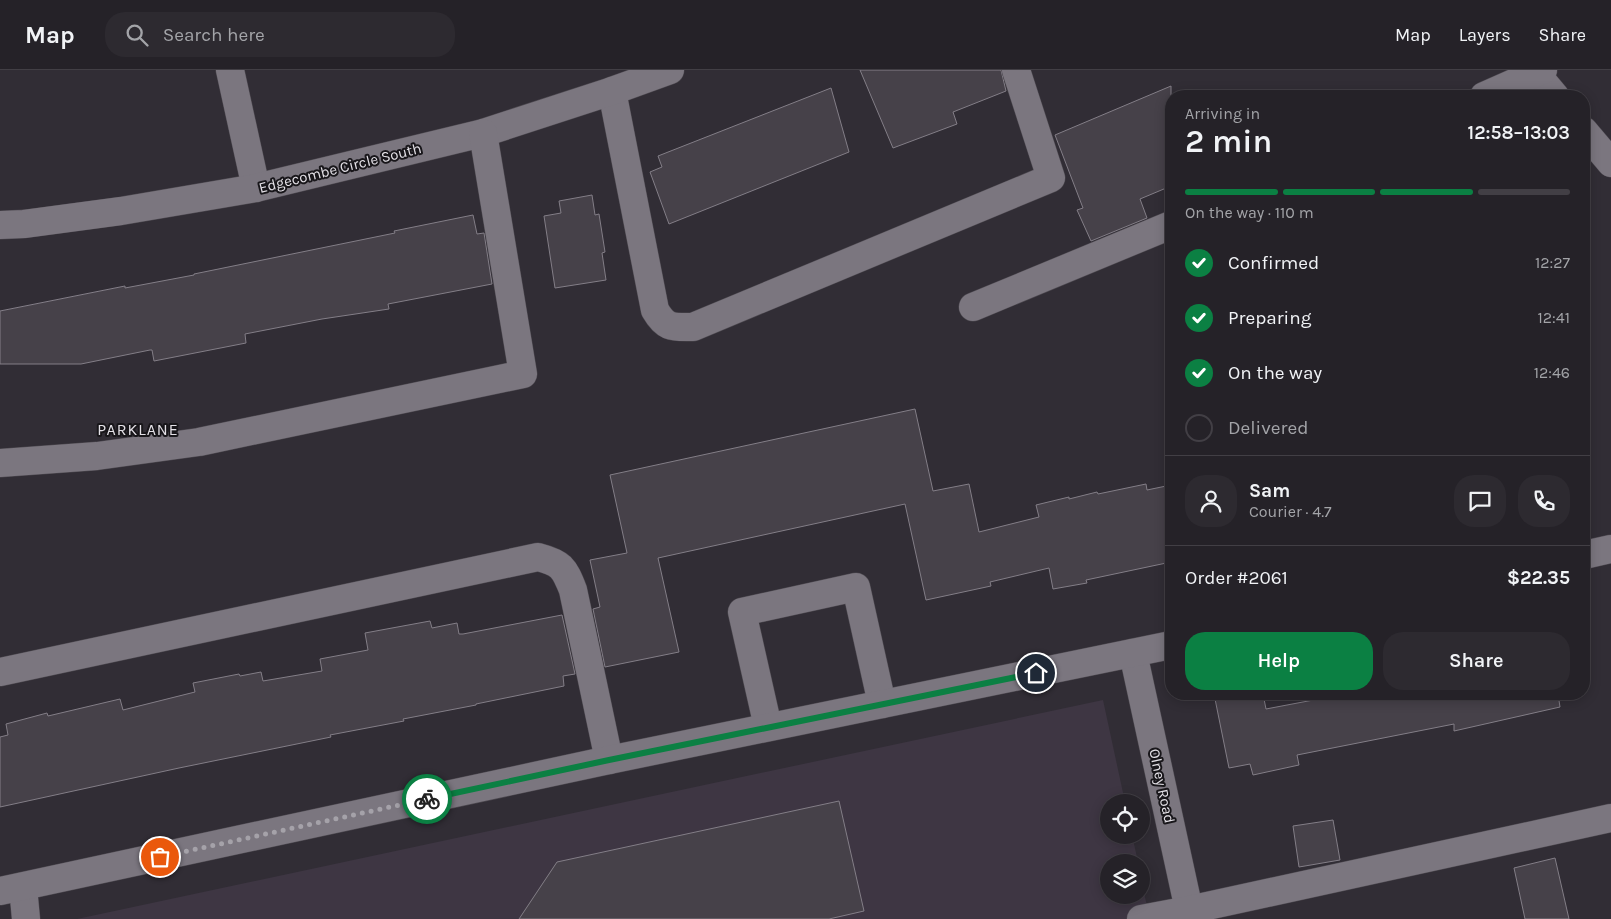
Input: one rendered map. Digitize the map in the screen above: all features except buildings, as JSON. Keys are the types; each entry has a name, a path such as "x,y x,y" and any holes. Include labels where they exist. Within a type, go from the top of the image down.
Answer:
{"street":[{"path":"230,70 256,188"},
{"name":"Edgecombe Circle South","path":"0,225 24,224 121,211 256,188 483,133 670,70"},
{"path":"612,91 655,310 662,322 675,327 693,327 1051,178 1016,70"},
{"path":"1497,90 1537,71 1551,90"},
{"path":"0,462 97,456 198,442 523,374 483,133"},
{"path":"1590,138 1611,164"},
{"path":"973,307 1165,227"},
{"path":"1590,554 1611,549"},
{"path":"0,672 538,557 554,562 566,572 573,590 609,760"},
{"path":"768,727 742,612 856,587 882,704"},
{"path":"26,919 12,889 609,760 1165,646"},
{"name":"Olney Road","path":"1133,653 1190,915"},
{"path":"1141,919 1190,915 1611,818"}],"shaded area":[{"path":"1103,700 1123,794 1100,794 1100,844 1134,844 1136,854 1100,854 1100,904 1147,904 1150,919 77,919"}],"way so far":[{"path":"160,857 427,799"}],"district":[{"name":"PARKLANE","path":"138,429"}],"route":[{"path":"427,799 1036,673"}]}
